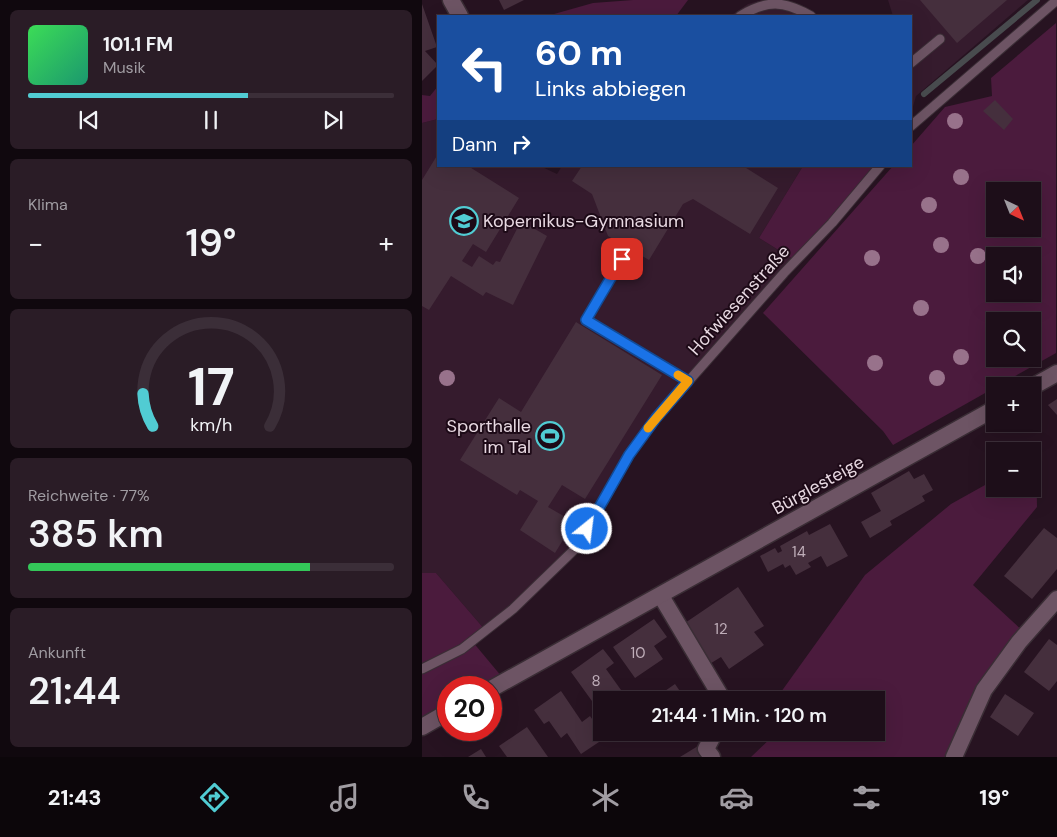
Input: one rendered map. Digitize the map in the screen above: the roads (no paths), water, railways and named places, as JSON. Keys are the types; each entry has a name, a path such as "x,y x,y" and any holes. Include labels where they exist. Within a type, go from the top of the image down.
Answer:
{"street":[{"path":"451,0 459,15"},
{"path":"1041,383 1056,374"},
{"name":"Bürglesteige","path":"502,683 986,413"},
{"path":"661,596 718,691"},
{"path":"954,757 984,690 1019,642 1056,599"},
{"path":"422,727 437,718"},
{"path":"710,741 706,748 712,757"}],"lane":[{"path":"912,125 1056,0"},
{"path":"741,15 750,8 772,1 788,2 809,15"},
{"path":"912,62 940,39"},
{"name":"Hofwiesenstraße","path":"422,669 462,649 513,609 578,546 629,455 656,418 832,223 879,167"},
{"path":"622,259 586,320 688,381"}],"waterway":[{"path":"924,94 1037,0"}],"place":[{"name":"Kopernikus-Gymnasium","path":"464,221"},
{"name":"Sporthalle im Tal","path":"550,436"}]}
